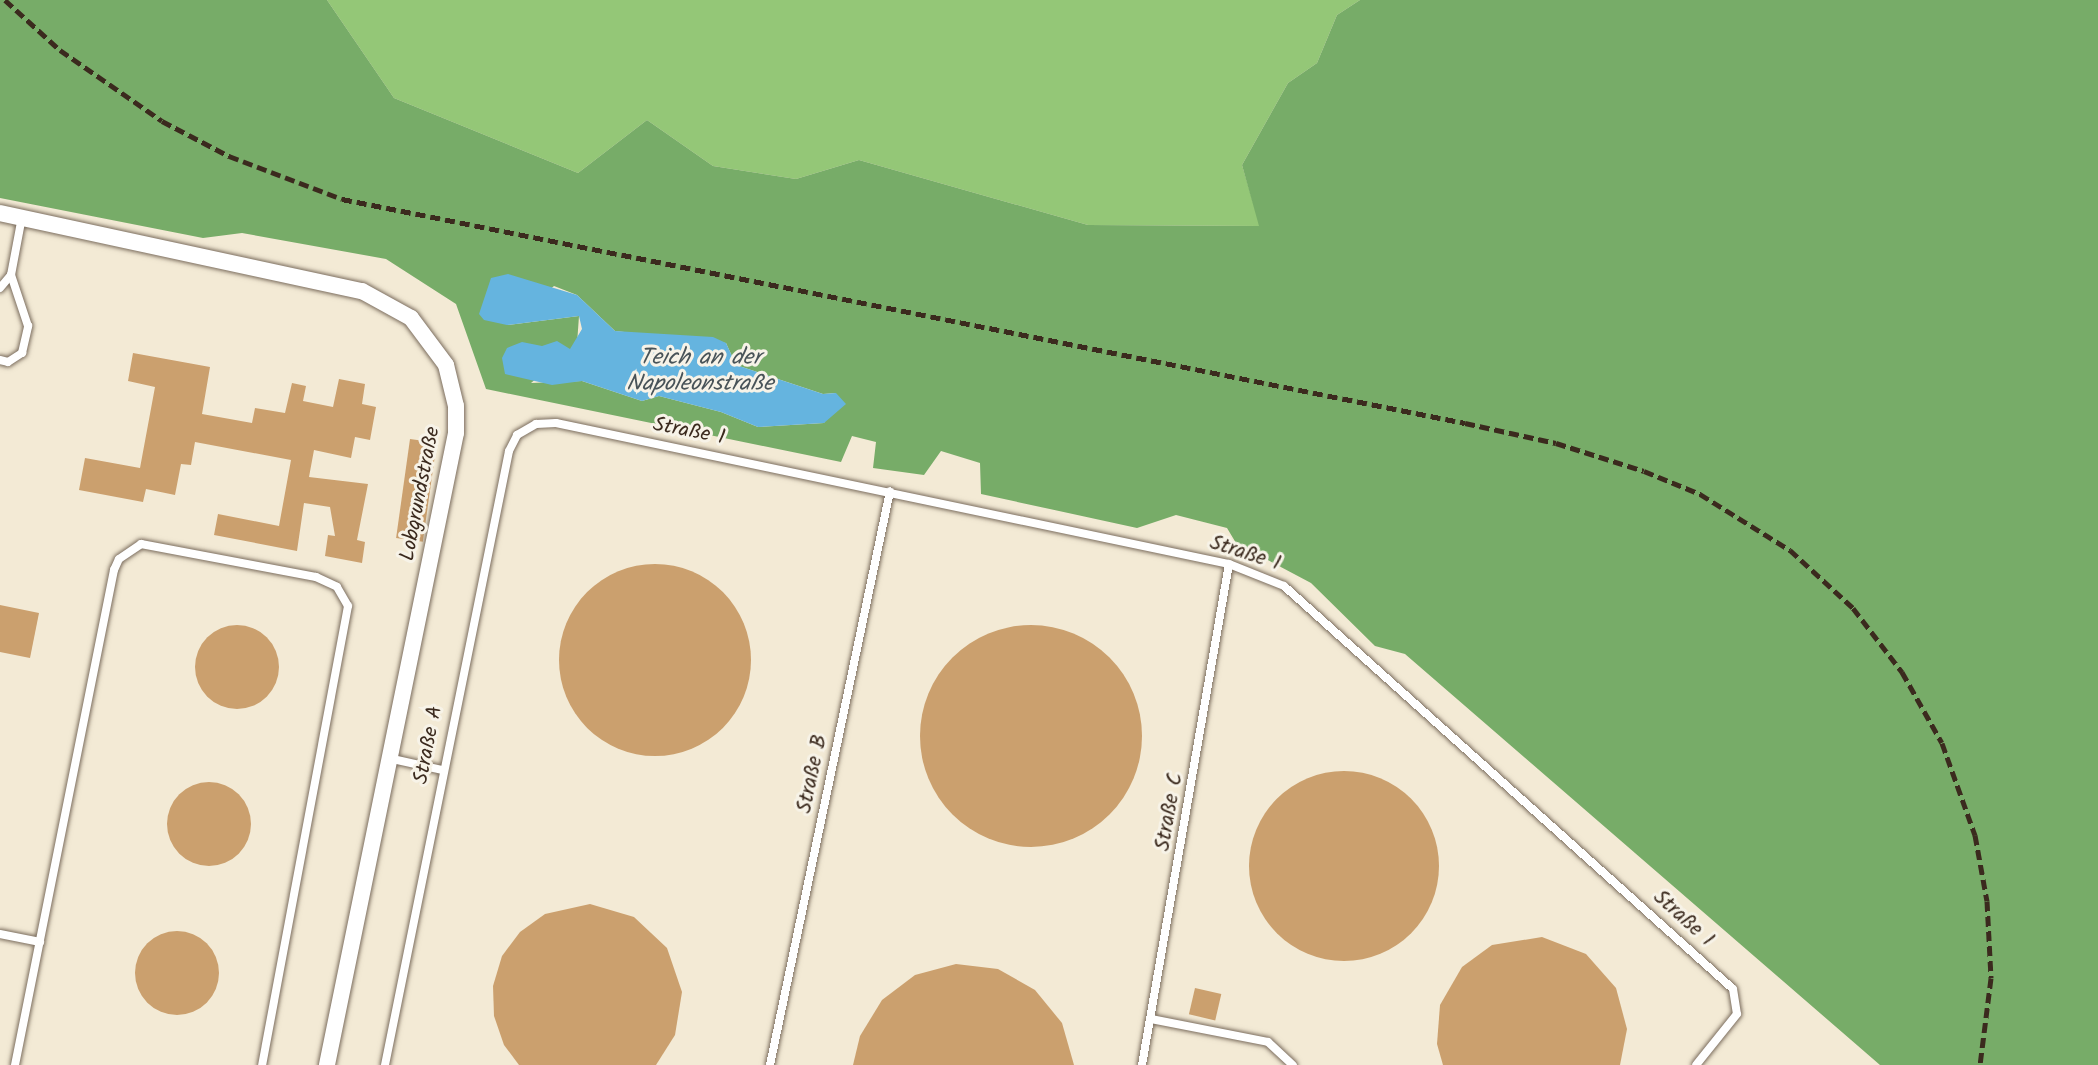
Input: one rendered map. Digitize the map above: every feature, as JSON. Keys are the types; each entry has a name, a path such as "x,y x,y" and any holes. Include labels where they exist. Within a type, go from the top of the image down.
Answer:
{"street":[{"name":"Lobgrundstraße","path":"0,213 362,291 398,308 436,348 453,384 456,433 327,1065"}],"lane":[{"path":"0,360 8,362 22,353 28,326 11,275 22,217"},
{"path":"0,288 11,275"},
{"name":"Straße 1","path":"517,435 536,424 556,424 890,491 1229,564 1284,586 1732,989 1737,1014 1696,1065"},
{"name":"Straße A","path":"384,1065 503,477 517,435"},
{"name":"Straße B","path":"770,1065 890,491"},
{"path":"15,1065 120,559 141,544 316,577 337,587 348,607 348,622 262,1065"},
{"name":"Straße C","path":"1142,1065 1229,564"},
{"path":"388,758 442,770"},
{"path":"0,934 40,942"},
{"path":"1151,1019 1268,1042 1293,1065"}],"green space":[{"path":"0,0 327,0 394,98 578,173 647,120 713,166 796,179 859,160 1088,225 1259,226 1242,165 1288,83 1317,63 1337,15 1360,0 2098,0 2098,1065 1880,1065 1405,654 1375,646 1311,583 1236,543 1227,528 1176,515 1137,528 981,494 980,463 941,451 924,475 873,468 876,442 852,436 841,462 486,389 456,304 386,259 242,233 203,238 0,198","holes":["554,286 577,295 615,331 726,343 736,365 823,394 836,393 824,423 758,427 721,412 659,396 642,401 582,381 531,383 577,344 579,316 507,325"]},
{"path":"327,0 1360,0 1337,15 1317,63 1288,83 1242,165 1260,226 1088,225 859,160 796,179 713,166 647,120 578,173 394,98"}],"water":[{"name":"Teich an der Napoleonstraße","path":"508,274 577,295 615,331 713,337 726,343 736,365 823,394 836,393 846,404 824,423 758,427 721,412 659,396 642,401 582,381 552,385 505,374 502,358 507,348 522,342 542,346 557,341 570,349 582,329 579,316 507,325 484,320 479,314 491,278"}],"building":[{"path":"133,353 210,367 202,414 252,423 255,408 285,413 292,383 306,386 303,401 333,407 339,379 365,384 362,404 376,407 370,440 355,437 351,458 314,450 309,477 368,484 357,540 365,542 362,563 325,556 328,535 335,536 330,507 304,503 297,551 214,535 218,514 279,526 291,460 195,442 191,465 181,464 175,495 146,489 143,502 79,490 85,458 140,468 155,387 128,381"},
{"path":"410,439 437,443 423,542 396,538"},
{"path":"655,564 692,571 723,592 744,623 751,660 744,697 723,728 692,749 655,756 618,749 587,728 566,697 559,660 566,623 587,592 618,571"},
{"path":"0,605 39,613 30,658 0,652"},
{"path":"229,625 245,625 261,632 272,643 279,659 276,683 267,697 245,709 229,709 213,702 202,691 195,675 195,659 202,643 213,632"},
{"path":"1042,625 1074,633 1093,643 1110,657 1124,674 1134,693 1142,736 1134,779 1124,798 1110,815 1093,829 1063,843 1020,847 999,843 978,834 960,822 945,807 924,768 920,725 924,704 933,683 945,665 960,650 999,629"},
{"path":"1344,771 1380,778 1411,799 1432,830 1439,866 1432,902 1411,933 1380,954 1344,961 1308,954 1277,933 1256,902 1249,866 1256,830 1277,799 1308,778"},
{"path":"201,782 217,782 233,789 244,800 251,816 248,840 239,854 217,866 201,866 185,859 174,848 167,832 167,816 174,800 185,789"},
{"path":"590,904 634,917 667,948 682,992 675,1035 656,1065 519,1065 504,1045 494,1016 493,986 502,956 520,932 545,914"},
{"path":"169,931 185,931 201,938 212,949 219,965 216,989 207,1003 185,1015 169,1015 153,1008 142,997 135,981 135,965 142,949 153,938"},
{"path":"1542,937 1586,954 1616,988 1627,1029 1620,1065 1443,1065 1437,1044 1440,1005 1462,967 1492,945"},
{"path":"956,964 998,969 1035,990 1062,1023 1074,1065 853,1065 860,1036 882,1000 915,975"},
{"path":"1195,988 1221,994 1215,1020 1189,1014"}],"railway":[{"path":"5,0 60,50 162,121 229,156 342,199 1465,423 1556,443 1644,471 1700,494 1790,550 1853,608 1902,672 1942,743 1975,835 1987,901 1991,978 1980,1065"}]}
